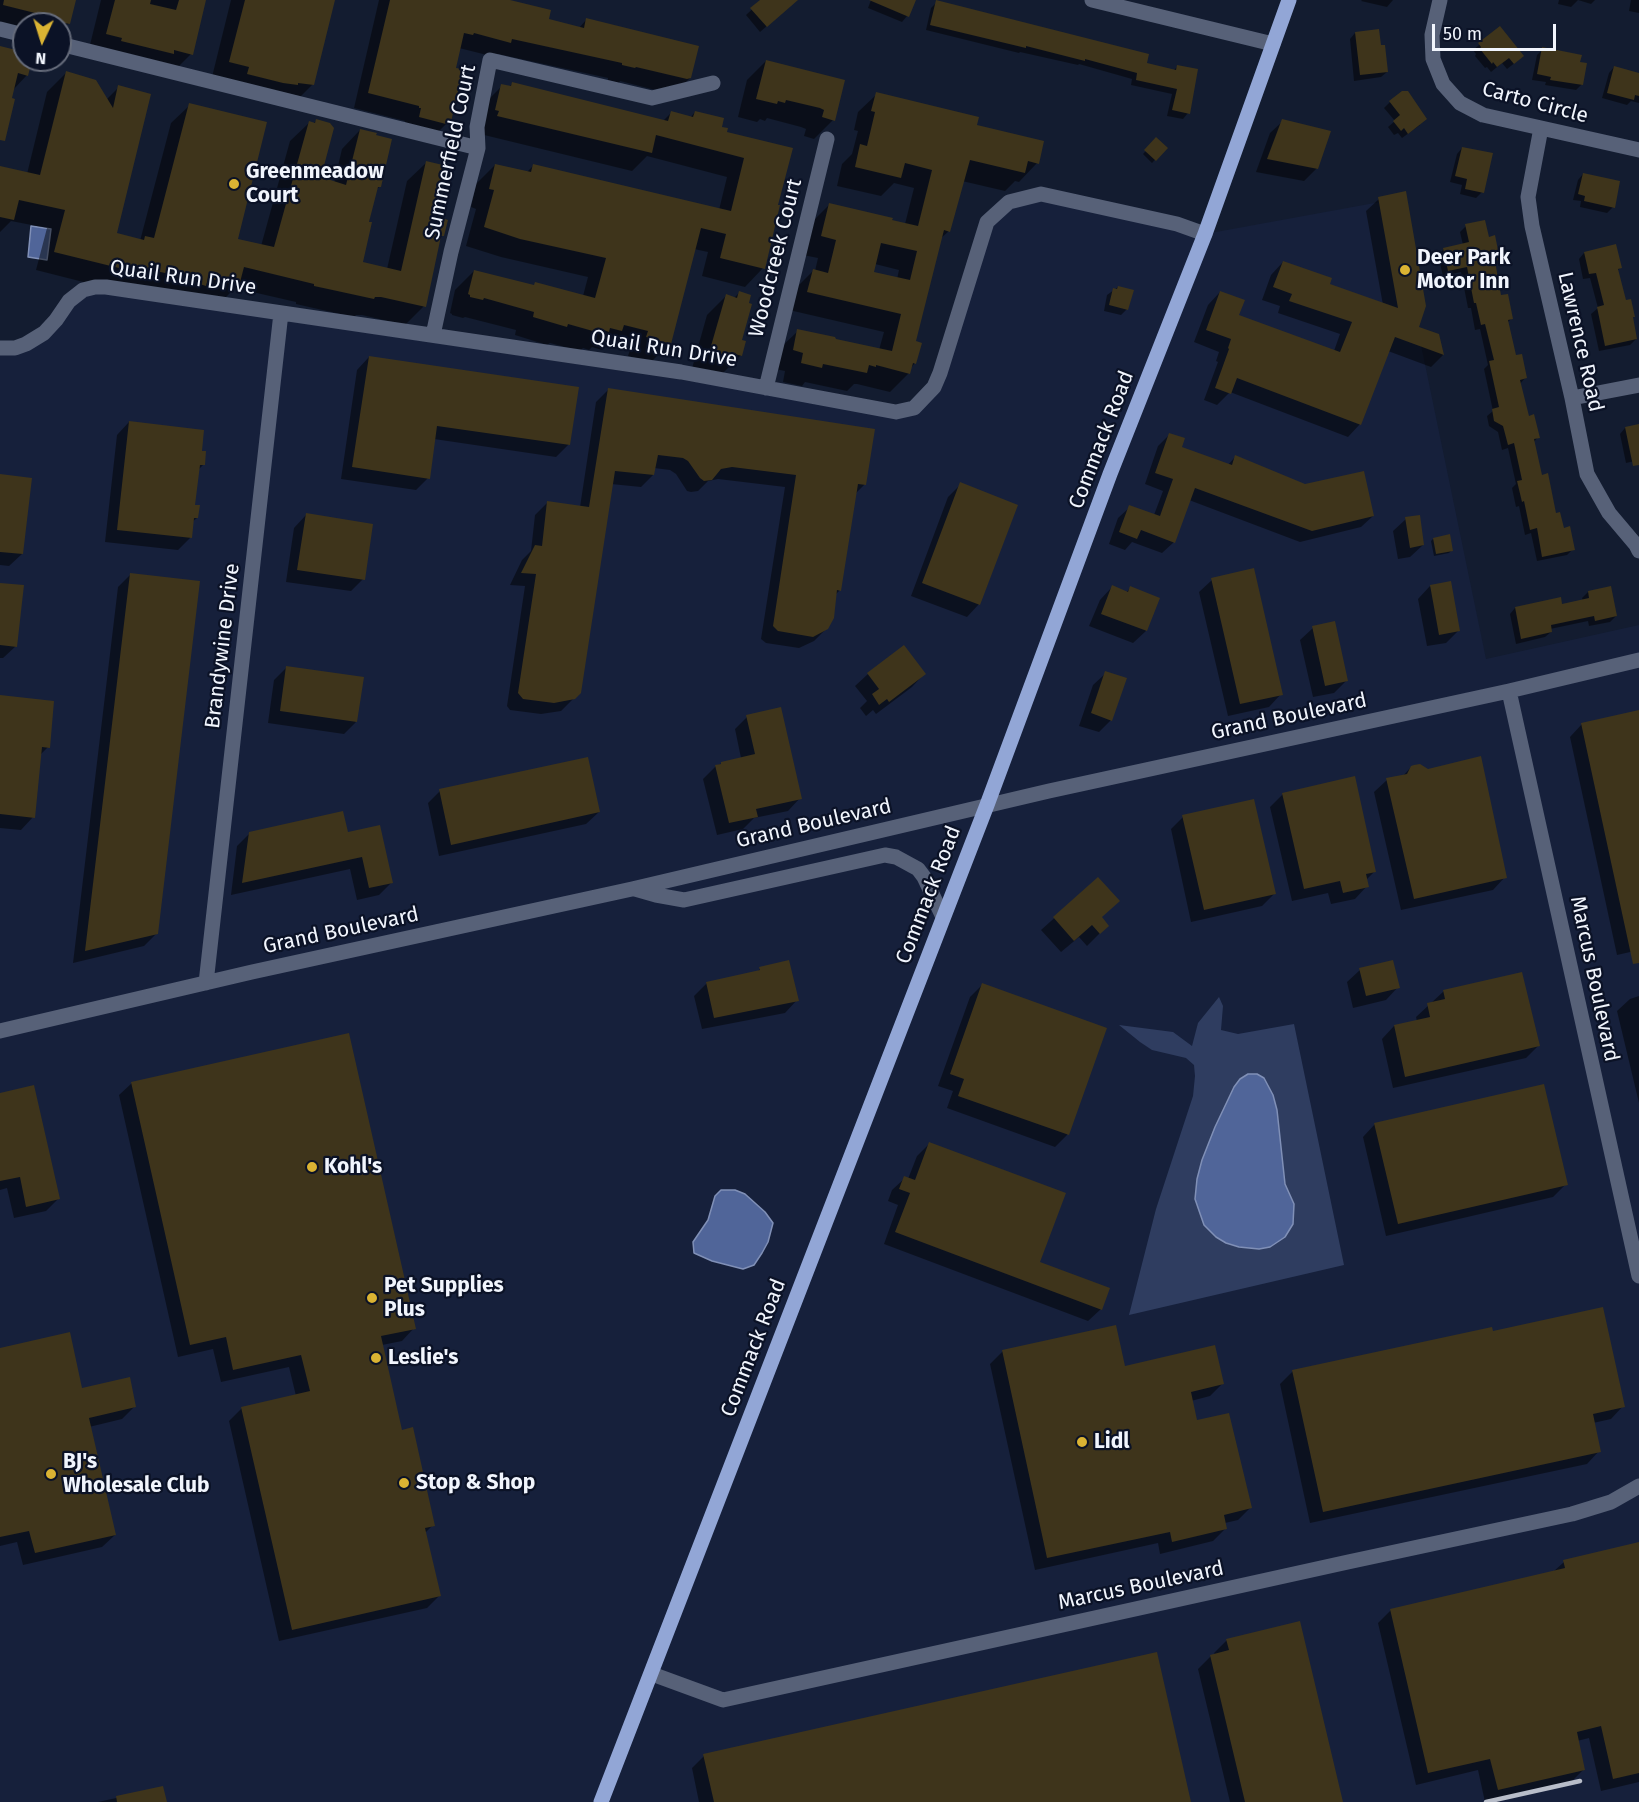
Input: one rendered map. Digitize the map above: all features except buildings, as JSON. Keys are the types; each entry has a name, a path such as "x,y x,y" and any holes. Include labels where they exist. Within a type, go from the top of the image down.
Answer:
{"main road":[{"name":"Commack Road","path":"602,1802 987,805 1110,474 1205,234 1289,0"}],"street":[{"name":"Carto Circle","path":"1440,0 1432,35 1433,59 1443,84 1460,103 1483,115 1639,150"},
{"path":"1096,1 1273,44"},
{"path":"72,47 478,148"},
{"name":"Summerfield Court","path":"434,335 451,252 478,148 477,127 490,60 652,98 713,83"},
{"name":"Lawrence Road","path":"1541,128 1528,197 1532,226 1572,398 1587,474 1609,513 1639,551"},
{"name":"Woodcreek Court","path":"766,388 827,139"},
{"name":"Quail Run Drive","path":"0,348 15,348 44,333 82,290 95,286 681,372 896,412 914,408 934,387 987,222 1009,202 1041,194 1177,224 1205,234"},
{"name":"Brandywine Drive","path":"206,983 281,313"},
{"path":"1572,398 1639,385"},
{"name":"Grand Boulevard","path":"0,1031 632,889 1150,768 1509,691 1639,660"},
{"name":"Marcus Boulevard","path":"1509,691 1639,1276"},
{"path":"632,889 684,900 885,855 896,857 918,869 943,917"},
{"name":"Marcus Boulevard","path":"651,1674 723,1700 1572,1514 1611,1502 1639,1486"}],"shaded area":[{"path":"1041,194 1205,234 1391,200 1486,659 1639,625 1639,1802 0,1802 0,348 15,348 83,290 896,412 923,400 987,222"},
{"path":"31,226 51,229 47,260 28,257"},
{"path":"1219,997 1223,1006 1221,1030 1238,1034 1294,1024 1344,1265 1129,1315 1156,1209 1193,1096 1195,1076 1194,1065 1186,1058 1152,1050 1119,1025 1173,1032 1192,1046 1198,1023","holes":["1234,1087 1273,1095 1277,1110 1285,1184 1294,1204 1259,1249 1239,1247 1226,1243 1204,1225 1202,1160"]},
{"path":"1248,1074 1257,1074 1264,1078 1273,1095 1277,1110 1285,1184 1294,1204 1293,1224 1285,1237 1270,1247 1259,1249 1239,1247 1216,1237 1204,1225 1195,1199 1202,1160 1215,1127 1234,1087"},
{"path":"721,1190 735,1190 745,1194 765,1212 773,1223 768,1242 762,1253 754,1265 743,1269 712,1261 694,1253 693,1242 708,1220 715,1196"}],"railway":[{"path":"1486,1802 1580,1781"}],"place":[{"name":"Greenmeadow Court","path":"234,184"},
{"name":"Deer Park Motor Inn","path":"1405,270"},
{"name":"Kohl's","path":"312,1167"},
{"name":"Pet Supplies Plus","path":"372,1298"},
{"name":"Leslie's","path":"376,1358"},
{"name":"Lidl","path":"1082,1442"},
{"name":"BJ's Wholesale Club","path":"51,1474"},
{"name":"Stop & Shop","path":"404,1483"}]}
